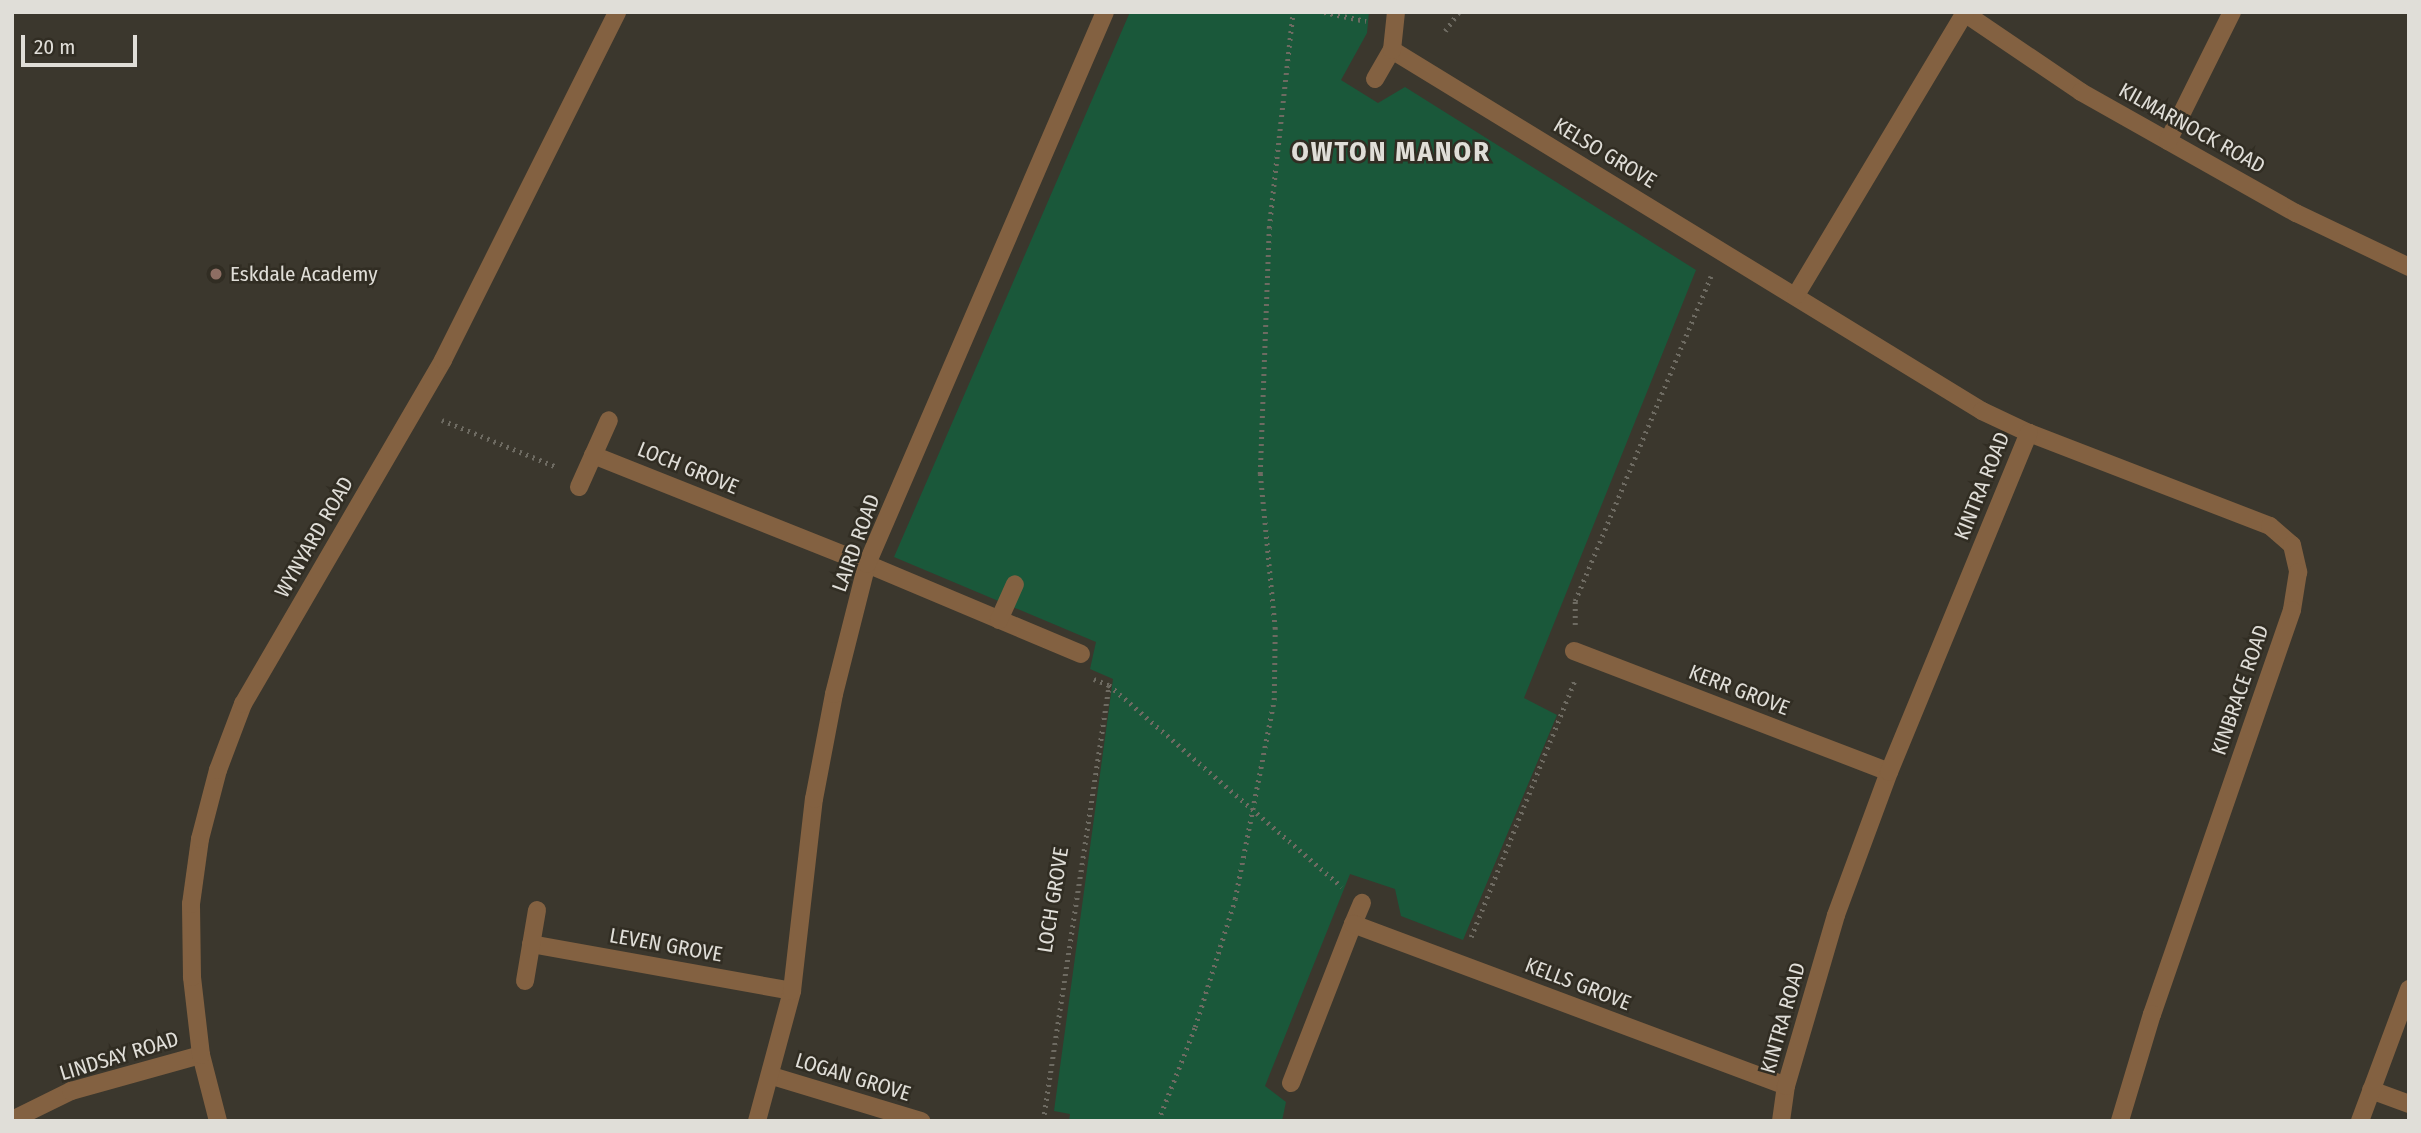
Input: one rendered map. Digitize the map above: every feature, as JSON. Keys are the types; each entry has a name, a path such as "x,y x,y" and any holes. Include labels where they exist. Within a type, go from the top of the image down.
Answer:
{"street":[{"name":"LAIRD ROAD","path":"757,1121 772,1076 792,991 814,799 834,694 867,564 1105,12"},
{"path":"2168,141 2232,12"},
{"name":"WYNYARD ROAD","path":"219,1121 201,1055 192,977 191,904 200,839 218,770 243,704 415,409 504,242 614,13"},
{"path":"1796,295 1964,13"},
{"name":"KILMARNOCK ROAD","path":"1964,13 2081,92 2296,213 2409,267"},
{"path":"1375,79 1392,50 1395,19"},
{"name":"KELSO GROVE","path":"1392,50 1796,295"},
{"name":"KINTRA ROAD","path":"1781,1121 1786,1086 1836,915 1889,772 2029,433 1982,411 1796,295"},
{"path":"581,482 609,420"},
{"name":"KINBRACE ROAD","path":"2029,433 2270,526 2292,545 2298,572 2292,610 2152,1014 2120,1121"},
{"name":"LOCH GROVE","path":"593,455 867,564 1081,654"},
{"path":"999,620 1015,584"},
{"name":"KERR GROVE","path":"1580,653 1889,772"},
{"path":"1291,1083 1362,903"},
{"path":"525,981 537,910"},
{"name":"KELLS GROVE","path":"1353,924 1786,1086"},
{"name":"LEVEN GROVE","path":"531,944 792,991"},
{"path":"2360,1121 2409,989"},
{"name":"LINDSAY ROAD","path":"12,1120 71,1091 201,1055"},
{"name":"LOGAN GROVE","path":"772,1076 921,1121"},
{"path":"2371,1090 2409,1104"}],"path":[{"path":"1158,1121 1195,1027 1235,899 1275,700 1275,629 1260,474 1269,228 1293,12"},
{"path":"1324,12 1395,19"},
{"path":"1445,31 1458,12"},
{"path":"1460,964 1580,653 1576,601 1722,250"},
{"path":"415,409 581,482"},
{"name":"LOCH GROVE","path":"1043,1121 1109,685 1253,812"},
{"path":"1253,812 1362,903"}],"green space":[{"path":"1130,12 1369,12 1367,33 1341,80 1378,103 1405,87 1696,270 1524,698 1557,715 1463,940 1401,916 1395,889 1350,874 1265,1086 1286,1102 1282,1121 1069,1121 1070,1114 1054,1111 1113,679 1090,669 1096,642 894,557"}],"place":[{"name":"Eskdale Academy","path":"216,274"}],"district":[{"name":"OWTON MANOR","path":"1391,152"}]}
